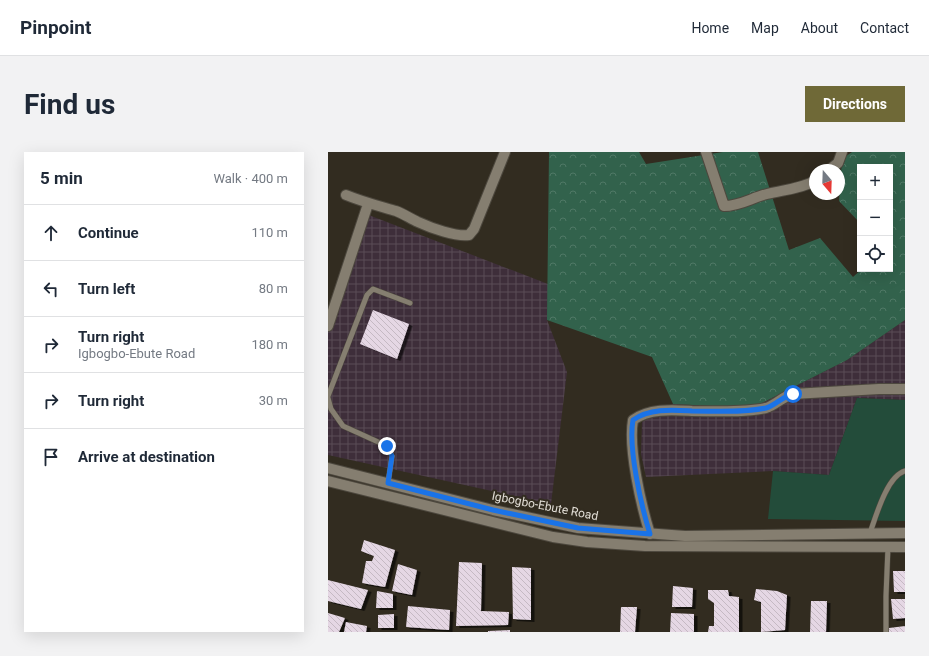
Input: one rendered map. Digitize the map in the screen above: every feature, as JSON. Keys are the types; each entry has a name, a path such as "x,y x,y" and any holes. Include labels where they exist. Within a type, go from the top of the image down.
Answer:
{"main road":[{"path":"346,195 368,204 398,212 419,222 452,233 462,236 469,235 474,229 505,152"},
{"path":"706,152 724,206 735,206 766,195 798,188 809,183"},
{"path":"837,164 842,152"},
{"path":"328,326 368,204"},
{"path":"650,534 644,514 633,455 631,430 633,420 639,416 647,412 667,410 731,411 767,407 786,396 793,394 905,389"},
{"name":"Igbogbo-Ebute Road","path":"328,468 493,510 578,528 685,536 905,533"},
{"path":"328,481 553,537 587,542 645,546 905,546"}],"lane":[{"path":"388,483 392,456 387,446 343,426 331,409 328,397 367,295 373,289 410,303"},
{"path":"870,533 888,488 900,473 905,471"},
{"path":"886,632 888,547"}],"shaded area":[{"path":"366,214 548,284 547,320 567,372 551,504 328,455 328,329"},
{"path":"905,320 905,400 857,398 829,475 773,471 646,477 641,454 642,422 673,404 752,408 847,360"}],"green space":[{"path":"549,152 639,152 646,164 723,152 758,152 789,250 820,238 853,277 859,272 893,272 893,164 857,164 857,220 839,201 845,200 845,164 842,164 842,159 852,152 905,152 905,320 847,360 752,408 673,404 652,357 547,320"},
{"path":"857,398 905,400 905,521 768,519 773,471 829,475"}],"building":[{"path":"373,310 409,324 397,359 360,344"},
{"path":"364,540 395,550 385,587 362,583 366,561 372,561 374,556 361,551"},
{"path":"459,562 482,563 481,611 509,612 508,625 456,626"},
{"path":"398,564 417,570 412,595 392,591"},
{"path":"512,567 531,568 531,620 513,619"},
{"path":"893,571 905,571 905,592 894,592"},
{"path":"328,580 368,590 361,609 328,601"},
{"path":"673,586 693,588 692,607 672,607"},
{"path":"756,589 777,591 787,595 785,630 761,632 761,602 754,600"},
{"path":"708,590 728,590 729,596 739,597 739,632 708,632 709,626 714,626 714,603 708,599"},
{"path":"377,591 393,594 393,608 376,608"},
{"path":"891,599 905,599 905,618 893,619"},
{"path":"811,601 827,601 826,632 810,632"},
{"path":"408,606 450,610 449,630 406,627"},
{"path":"621,607 637,607 635,632 620,632"},
{"path":"328,613 345,618 339,632 328,632"},
{"path":"671,613 694,614 694,632 670,632"},
{"path":"394,614 394,628 378,628 378,615"},
{"path":"346,622 367,626 366,632 344,632"},
{"path":"905,626 905,632 889,632 889,628"},
{"path":"510,630 510,632 488,632 488,631"}],"route":[{"path":"387,446 392,456 388,483 493,510 578,528 650,534 644,514 633,455 631,430 633,420 647,412 667,410 731,411 767,407 780,401 786,396 793,394"}]}
